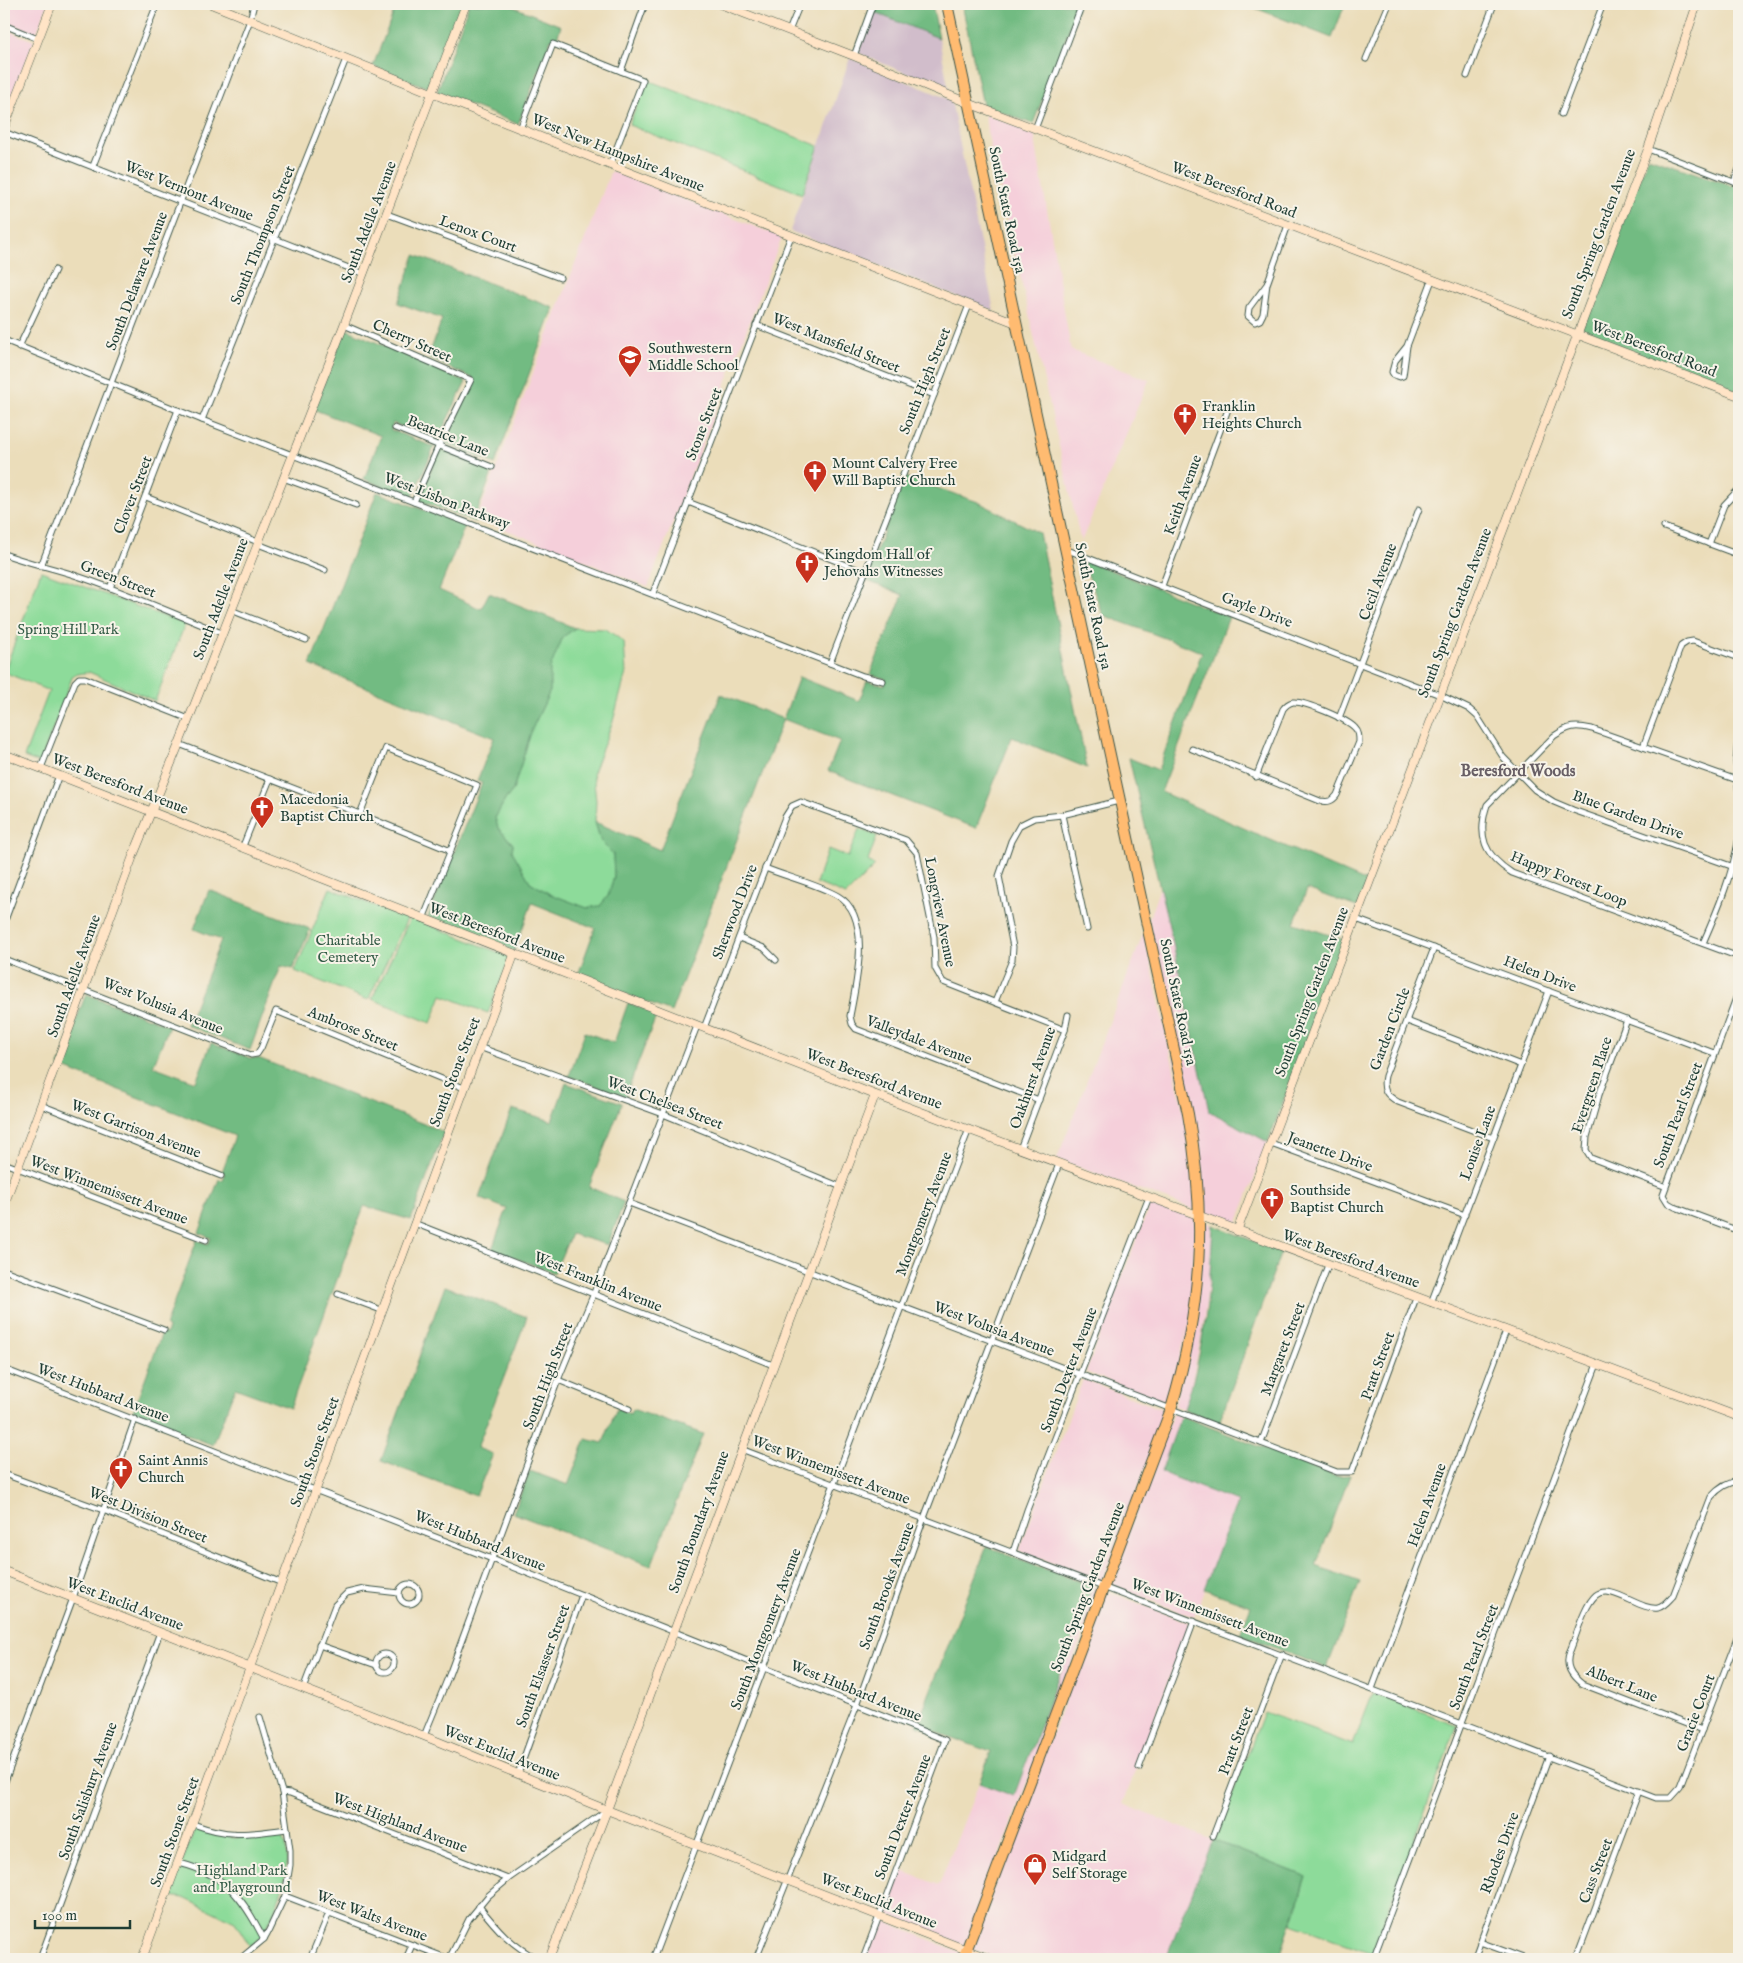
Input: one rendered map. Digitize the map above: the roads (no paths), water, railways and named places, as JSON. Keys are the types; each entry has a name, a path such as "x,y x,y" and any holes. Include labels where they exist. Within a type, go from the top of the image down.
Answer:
{"highway":[{"name":"South State Road 15a","path":"947,4 1188,1114 1195,1159 1200,1216"},
{"name":"South Spring Garden Avenue","path":"965,1955 1171,1409 1194,1314 1199,1265 1200,1216"}],"street":[{"path":"4,128 52,4"},
{"path":"93,166 157,4"},
{"name":"West New Hampshire Avenue","path":"211,4 610,165 1016,323"},
{"name":"South Delaware Avenue","path":"41,566 250,20 254,4"},
{"name":"South Adelle Avenue","path":"4,1205 133,856 180,744 364,274 466,4"},
{"path":"622,71 645,4"},
{"name":"West Beresford Road","path":"720,4 1035,129 1739,396"},
{"path":"790,31 800,4"},
{"path":"854,56 872,4"},
{"path":"1035,129 1082,4"},
{"path":"1366,59 1389,4"},
{"path":"1467,76 1494,4"},
{"path":"1561,114 1603,4"},
{"name":"South Spring Garden Avenue","path":"1237,1232 1648,149 1697,4"},
{"path":"4,25 38,39"},
{"path":"520,129 553,44 622,71 643,80 610,165"},
{"name":"South Thompson Street","path":"202,420 346,59"},
{"name":"West Vermont Avenue","path":"4,132 364,274"},
{"path":"1648,149 1737,183 1739,169"},
{"name":"Lenox Court","path":"387,214 560,278"},
{"path":"1267,284 1249,308 1248,316 1255,322 1260,320 1264,314 1267,284 1288,225"},
{"name":"Stone Street","path":"652,593 791,236"},
{"path":"19,347 55,270"},
{"path":"1408,346 1393,366 1392,372 1394,375 1404,376 1408,346 1432,280"},
{"name":"South High Street","path":"830,663 969,305"},
{"name":"Cherry Street","path":"344,324 471,380 439,444"},
{"name":"West Mansfield Street","path":"756,325 934,395"},
{"name":"West Lisbon Parkway","path":"4,340 202,420 830,663 883,681"},
{"name":"Clover Street","path":"110,588 178,410"},
{"name":"Keith Avenue","path":"1162,586 1227,412"},
{"name":"Beatrice Lane","path":"395,428 439,444 492,467"},
{"path":"414,502 439,444"},
{"path":"283,478 356,505"},
{"path":"1709,544 1724,505 1739,489"},
{"path":"146,497 325,570"},
{"path":"688,502 864,572"},
{"name":"Cecil Avenue","path":"1339,718 1419,509"},
{"path":"1664,527 1739,555"},
{"name":"Gayle Drive","path":"1065,549 1440,695"},
{"name":"Green Street","path":"4,554 110,588 222,633"},
{"path":"231,610 306,640"},
{"path":"1643,747 1681,646 1693,641 1739,658"},
{"path":"41,768 78,678 85,678 189,719"},
{"name":"Blue Garden Drive","path":"1440,695 1469,709 1477,716 1503,757 1535,790 1560,804 1731,866"},
{"path":"1192,749 1256,777 1320,801 1333,800 1337,795 1359,742 1356,729 1339,718 1302,703 1293,702 1287,704 1283,709 1256,777"},
{"name":"Happy Forest Loop","path":"1737,780 1592,729 1580,726 1567,727 1554,736 1487,804 1482,830 1486,846 1493,859 1512,873 1703,942 1739,957"},
{"path":"1739,726 1736,762 1739,796"},
{"path":"180,744 451,851"},
{"path":"360,814 386,748 477,785 423,919"},
{"name":"West Beresford Avenue","path":"4,754 243,846 423,919 874,1095 1200,1216 1237,1232 1739,1417"},
{"path":"4,924 59,775"},
{"path":"243,846 270,779"},
{"path":"995,1002 1012,960 1013,947 999,876 1011,841 1020,824 1034,818 1062,815 1119,800"},
{"name":"Longview Avenue","path":"792,806 801,802 906,840 917,853 934,937 935,968 943,982 1065,1030"},
{"name":"Sherwood Drive","path":"701,1027 739,938 785,817 792,806"},
{"path":"1062,815 1087,928"},
{"path":"1703,942 1714,917 1739,837"},
{"name":"Valleydale Avenue","path":"765,868 837,895 850,908 856,921 860,951 850,1016 852,1024 856,1029 1039,1100"},
{"name":"Helen Drive","path":"1356,919 1714,1053"},
{"path":"739,938 764,948 776,960"},
{"name":"Garden Circle","path":"1434,948 1385,1076 1383,1086 1386,1095 1398,1102 1493,1138"},
{"name":"South Stone Street","path":"143,1959 249,1667 282,1583 381,1310 514,954"},
{"name":"West Volusia Avenue","path":"4,958 251,1055 257,1054"},
{"name":"South Pearl Street","path":"1664,1186 1739,990"},
{"name":"Louise Lane","path":"1431,1303 1549,991"},
{"name":"Ambrose Street","path":"257,1054 276,1011 464,1088"},
{"name":"Oakhurst Avenue","path":"1020,1149 1065,1030 1068,1015"},
{"name":"Evergreen Place","path":"1627,1020 1599,1095 1587,1137 1586,1150 1591,1158 1664,1186"},
{"path":"1406,1021 1521,1065"},
{"name":"South High Street","path":"424,1736 558,1380 594,1293 663,1114 701,1027"},
{"name":"West Chelsea Street","path":"479,1047 663,1114 839,1186"},
{"name":"South Boundary Avenue","path":"549,1959 607,1810 874,1095"},
{"name":"West Garrison Avenue","path":"41,1105 221,1176"},
{"name":"Montgomery Avenue","path":"901,1307 969,1130"},
{"name":"Jeanette Drive","path":"1271,1143 1465,1215"},
{"name":"West Winnemissett Avenue","path":"4,1163 206,1240"},
{"name":"South Brooks Avenue","path":"756,1959 857,1705 924,1518 1059,1164"},
{"path":"1664,1186 1663,1195 1668,1203 1739,1231"},
{"name":"South Dexter Avenue","path":"1013,1552 1027,1510 1149,1197"},
{"name":"West Volusia Avenue","path":"629,1203 1337,1472 1352,1472"},
{"name":"West Franklin Avenue","path":"414,1223 773,1365"},
{"name":"Margaret Street","path":"1261,1442 1328,1265"},
{"path":"4,1270 164,1330"},
{"path":"338,1294 381,1310"},
{"name":"Pratt Street","path":"1352,1472 1416,1298"},
{"name":"South Montgomery Avenue","path":"653,1959 901,1307"},
{"name":"Helen Avenue","path":"1372,1689 1506,1331"},
{"name":"South Pearl Street","path":"1373,1959 1597,1364"},
{"name":"West Hubbard Avenue","path":"4,1369 492,1558 945,1740"},
{"path":"558,1380 629,1409"},
{"path":"4,1784 73,1598 135,1419"},
{"name":"West Winnemissett Avenue","path":"741,1449 1656,1798 1670,1798"},
{"name":"West Division Street","path":"4,1474 103,1510 282,1583"},
{"name":"Albert Lane","path":"1702,1730 1582,1684 1574,1677 1568,1666 1568,1656 1589,1604 1597,1594 1604,1592 1613,1594 1648,1607 1657,1608 1664,1605 1673,1596 1711,1497 1731,1482 1739,1481"},
{"name":"West Euclid Avenue","path":"4,1571 607,1810 879,1915 965,1955 990,1959"},
{"path":"412,1584 417,1588 419,1597 412,1604 405,1604 400,1599 399,1592 405,1585 412,1584"},
{"path":"304,1689 335,1605 347,1593 364,1589 399,1592"},
{"name":"South Elsasser Street","path":"518,1774 582,1594"},
{"path":"1139,1768 1194,1621"},
{"name":"South Salisbury Avenue","path":"40,1959 160,1632"},
{"name":"Gracie Court","path":"1670,1798 1680,1787 1739,1634"},
{"path":"320,1645 376,1665"},
{"name":"Pratt Street","path":"1213,1836 1282,1654"},
{"path":"240,1959 264,1939 285,1896 290,1850 282,1792 260,1717"},
{"name":"South Dexter Avenue","path":"863,1959 945,1740"},
{"name":"Rhodes Drive","path":"1474,1959 1549,1756"},
{"name":"Cass Street","path":"1576,1959 1639,1791"},
{"name":"West Highland Avenue","path":"282,1792 290,1793 508,1879"},
{"path":"449,1959 478,1906 508,1879 607,1810"},
{"path":"193,1824 234,1835 287,1829"},
{"path":"179,1863 200,1868 224,1882 248,1908 264,1939"},
{"name":"West Walts Avenue","path":"285,1896 449,1959"},
{"path":"478,1906 498,1930 520,1950 538,1959"},
{"path":"310,1959 329,1913"},
{"path":"1480,1942 1526,1959"},
{"path":"406,1959 412,1945"}],"place":[{"name":"Southwestern Middle School","path":"630,378"},
{"name":"Franklin Heights Church","path":"1185,436"},
{"name":"Mount Calvery Free Will Baptist Church","path":"815,493"},
{"name":"Kingdom Hall of Jehovahs Witnesses","path":"807,584"},
{"name":"Macedonia Baptist Church","path":"262,829"},
{"name":"Southside Baptist Church","path":"1272,1220"},
{"name":"Saint Annis Church","path":"121,1490"},
{"name":"Midgard Self Storage","path":"1035,1886"}],"district":[{"name":"Beresford Woods","path":"1518,772"}],"park label":[{"name":"Spring Hill Park","path":"68,629"},
{"name":"Charitable Cemetery","path":"348,948"},
{"name":"Highland Park and Playground","path":"242,1878"}]}
